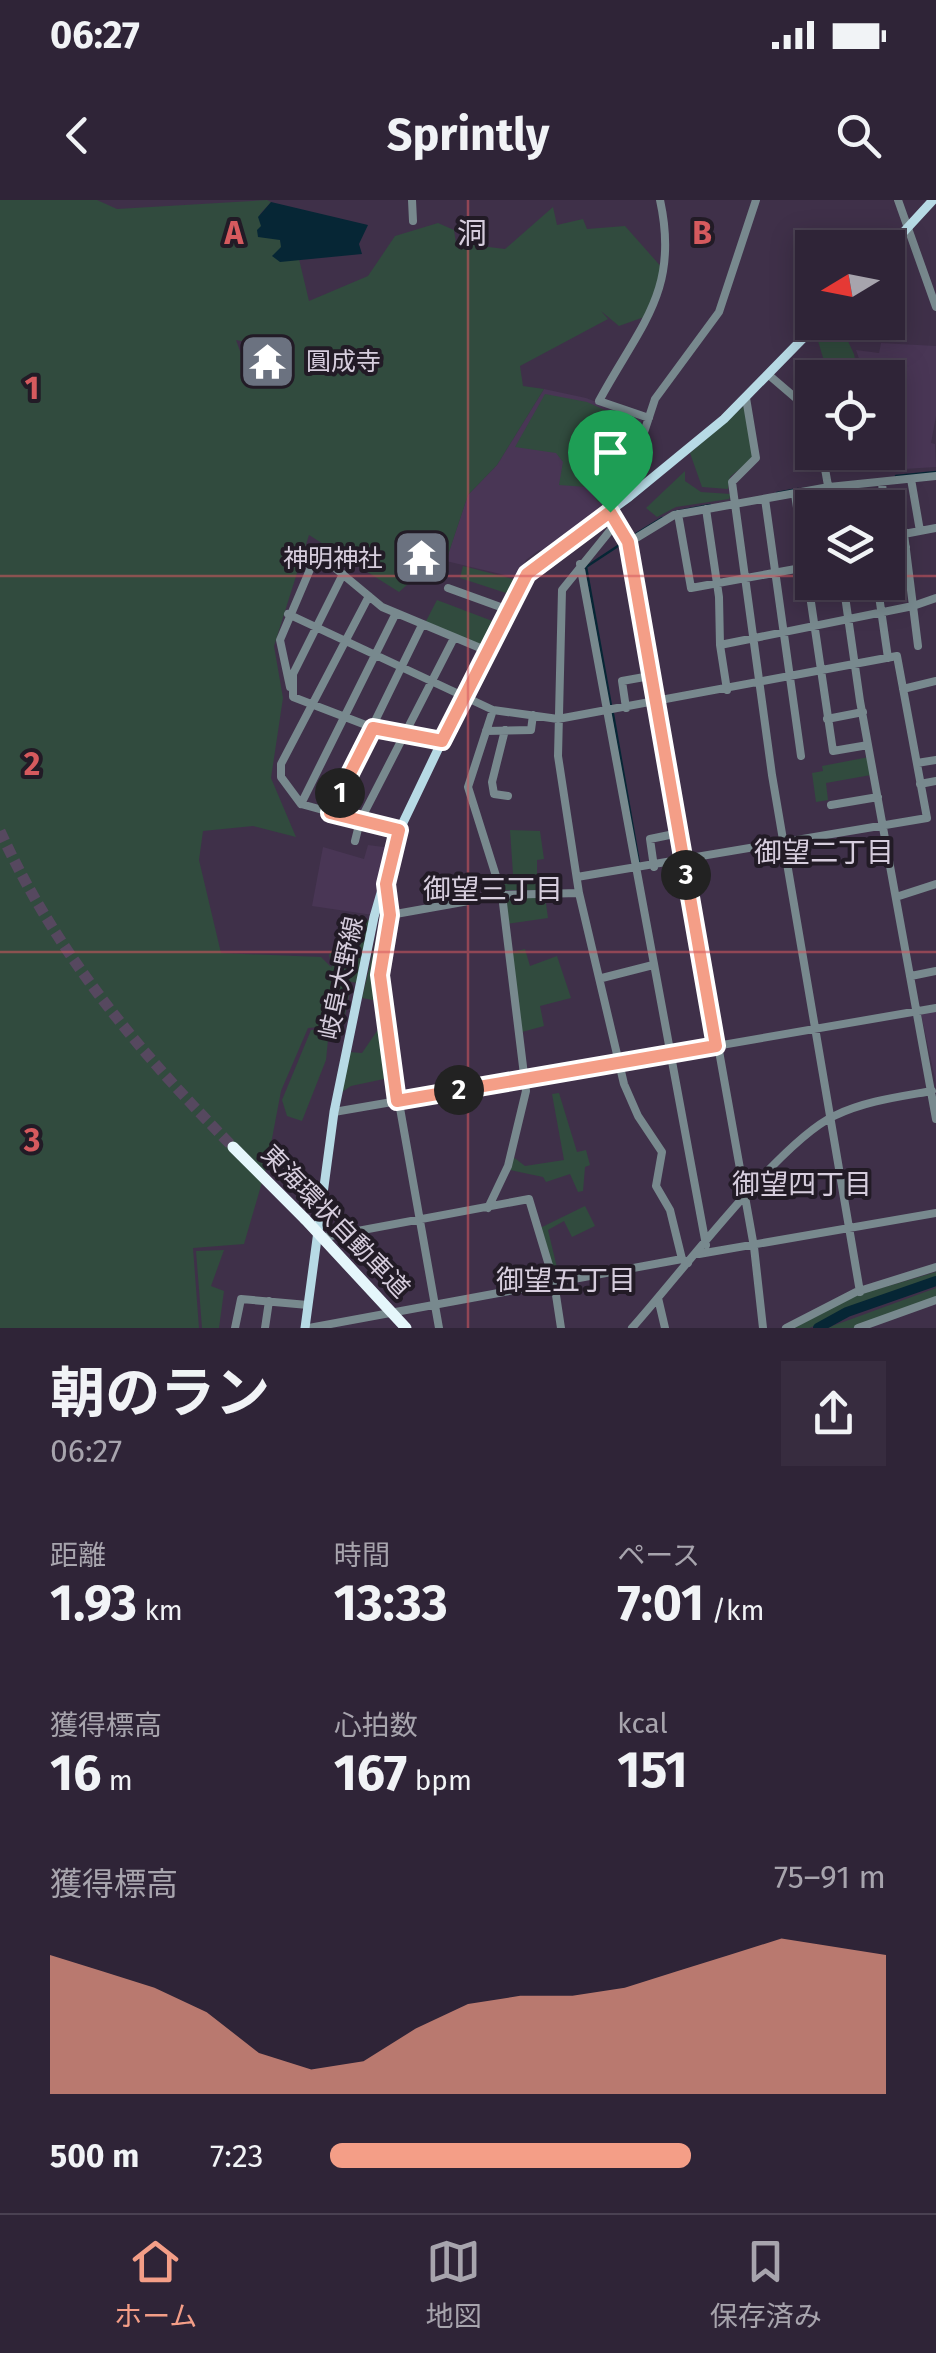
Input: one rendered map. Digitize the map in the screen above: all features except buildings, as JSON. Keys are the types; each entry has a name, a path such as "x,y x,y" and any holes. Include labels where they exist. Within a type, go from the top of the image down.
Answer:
{"highway":[{"name":"東海環状自動車道","path":"232,1146 406,1328"}],"main road":[{"path":"906,229 933,200"},
{"name":"岐阜大野線","path":"307,1328 334,1112 374,917 399,830 506,609 533,567 629,497 746,398 803,340"}],"street":[{"path":"412,200 413,221"},
{"path":"650,418 599,401 660,292 669,240 660,200"},
{"path":"629,497 626,487 655,399 718,312 756,200"},
{"path":"898,200 906,229 933,282 936,307"},
{"path":"770,376 795,397"},
{"path":"746,398 756,458 734,477 736,504 784,843 853,1229 860,1292"},
{"path":"826,470 829,488"},
{"path":"818,490 936,476"},
{"path":"911,479 920,531"},
{"path":"882,482 883,490"},
{"path":"628,543 678,514 795,494"},
{"path":"765,499 801,756"},
{"path":"706,509 727,690"},
{"path":"610,512 628,543 754,1247 764,1328"},
{"path":"678,514 691,588 795,569"},
{"path":"617,522 562,590 558,756 579,893 630,1101 662,1152 656,1186 670,1210 685,1261"},
{"path":"905,534 936,528"},
{"path":"905,540 918,646"},
{"path":"442,741 373,728 293,698 280,640 317,553 396,613 486,650"},
{"path":"580,564 706,1245"},
{"path":"290,687 314,628 343,574"},
{"path":"448,588 506,609"},
{"path":"369,596 281,764 281,777 301,804 399,830"},
{"path":"720,645 936,598"},
{"path":"811,600 833,751 868,745"},
{"path":"845,600 936,1119"},
{"path":"878,600 888,658"},
{"path":"301,804 396,613"},
{"path":"288,614 493,710 558,720 897,656 927,818 577,878"},
{"path":"330,813 422,625"},
{"path":"355,840 360,821 454,638"},
{"path":"626,708 622,681 650,676"},
{"path":"903,689 936,681"},
{"path":"488,1208 508,1166 526,1080 502,895 468,787 493,710"},
{"path":"827,720 864,712"},
{"path":"486,731 531,730 534,715"},
{"path":"506,730 492,782 494,794 508,796"},
{"path":"917,763 936,760"},
{"path":"920,784 936,781"},
{"path":"831,805 878,797"},
{"path":"654,867 650,839 679,833"},
{"path":"386,884 390,915 380,988 439,1328"},
{"path":"896,898 936,884"},
{"path":"390,915 502,895 579,893"},
{"path":"602,978 653,965"},
{"path":"911,976 936,971"},
{"path":"334,1112 936,1008"},
{"path":"307,1328 436,1302 685,1261 698,1254 799,1142 833,1116 880,1100 933,1090"},
{"path":"316,1238 529,1200 554,1282 561,1328"},
{"path":"698,1254 936,1214"},
{"path":"632,1328 685,1261"},
{"path":"786,1328 860,1292 936,1267"},
{"path":"658,1298 665,1328"},
{"path":"235,1328 242,1299 308,1305"},
{"path":"858,1328 936,1300"},
{"path":"265,1328 269,1301"}],"shaded area":[{"path":"881,343 936,346 936,416 931,443 935,444 936,467 905,469 905,360 860,360 856,350 879,353"},
{"path":"544,389 586,398 642,420 619,496 546,550 539,550 526,560 517,578 446,561 468,495 497,465"},
{"path":"368,845 391,848 373,915 312,906 323,847 364,859"},
{"path":"936,1009 936,1083 921,1014"}],"green space":[{"path":"0,200 97,200 117,209 267,200 271,202 260,214 280,239 286,258 299,259 309,301 368,276 395,236 438,223 454,230 456,243 505,249 553,207 557,225 583,219 587,229 625,226 664,270 647,316 619,326 601,311 608,319 520,366 523,386 544,389 497,465 468,495 446,561 445,578 417,576 399,592 309,535 274,646 283,698 271,778 296,837 253,826 203,831 199,860 221,953 321,957 332,968 329,955 351,917 371,921 358,983 346,981 351,986 343,1025 308,1028 281,1091 267,1165 244,1244 193,1248 199,1328 0,1328","holes":["236,340 279,349 285,363 276,369 248,373"]},
{"path":"847,340 855,360 824,360 818,341"},
{"path":"545,394 587,402 631,422 611,493 598,502 587,487 559,485 563,462 556,453 515,447"},
{"path":"745,405 754,457 730,477 728,489 702,487 690,453"},
{"path":"685,471 685,481 701,492 731,494 729,499 676,507 657,517 646,508"},
{"path":"463,566 513,579 514,584 506,593 460,578"},
{"path":"437,600 495,622 482,647 425,623"},
{"path":"869,757 871,775 826,783 828,800 816,802 812,773 823,771 822,766"},
{"path":"510,830 540,831 544,859 537,860 537,890 503,890 501,877 513,874"},
{"path":"545,896 548,918 507,924 505,900"},
{"path":"381,918 386,919 378,1001 362,998"},
{"path":"525,949 530,966 557,956 571,998 540,1006 544,1026 522,1032 512,952"},
{"path":"379,1028 384,1079 351,1086 341,1093 349,1052 362,1053"},
{"path":"311,1030 329,1030 326,1060 302,1121 287,1116 282,1100"},
{"path":"559,1093 577,1152 586,1150 590,1165 585,1167 583,1191 578,1192 570,1174 546,1182 543,1177 510,1170 512,1156 525,1166 564,1160 552,1094"},
{"path":"585,1206 595,1226 572,1237 564,1221 548,1230 559,1276 555,1277 540,1228"},
{"path":"224,1250 211,1286 224,1291 219,1328 202,1328 196,1251"},
{"path":"936,1272 936,1278 809,1328 790,1328 854,1296"},
{"path":"936,1288 936,1298 854,1328 827,1328"}],"water":[{"path":"271,202 368,225 359,244 362,254 280,262 272,256 281,247 280,240 258,237 258,217"}],"waterway":[{"path":"896,476 936,472"},
{"path":"777,493 798,489"},
{"path":"674,512 710,505"},
{"path":"631,537 662,518"},
{"path":"611,706 586,567 624,542"},
{"path":"613,714 639,863"},
{"path":"818,1328 847,1312 936,1281"}],"tunnel":[{"path":"0,831 47,918 102,999 165,1075 233,1147"}],"place":[{"name":"圓成寺","path":"267,361"},
{"name":"神明神社","path":"422,558"}],"district":[{"name":"洞","path":"472,234"},
{"name":"御望二丁目","path":"824,852"},
{"name":"御望三丁目","path":"493,889"},
{"name":"御望四丁目","path":"802,1184"},
{"name":"御望五丁目","path":"566,1280"}],"route":[{"path":"610,512 628,542 716,1046 397,1101 380,975 390,915 386,884 399,830 330,813 373,728 442,741 512,596 527,574 610,512"}]}
